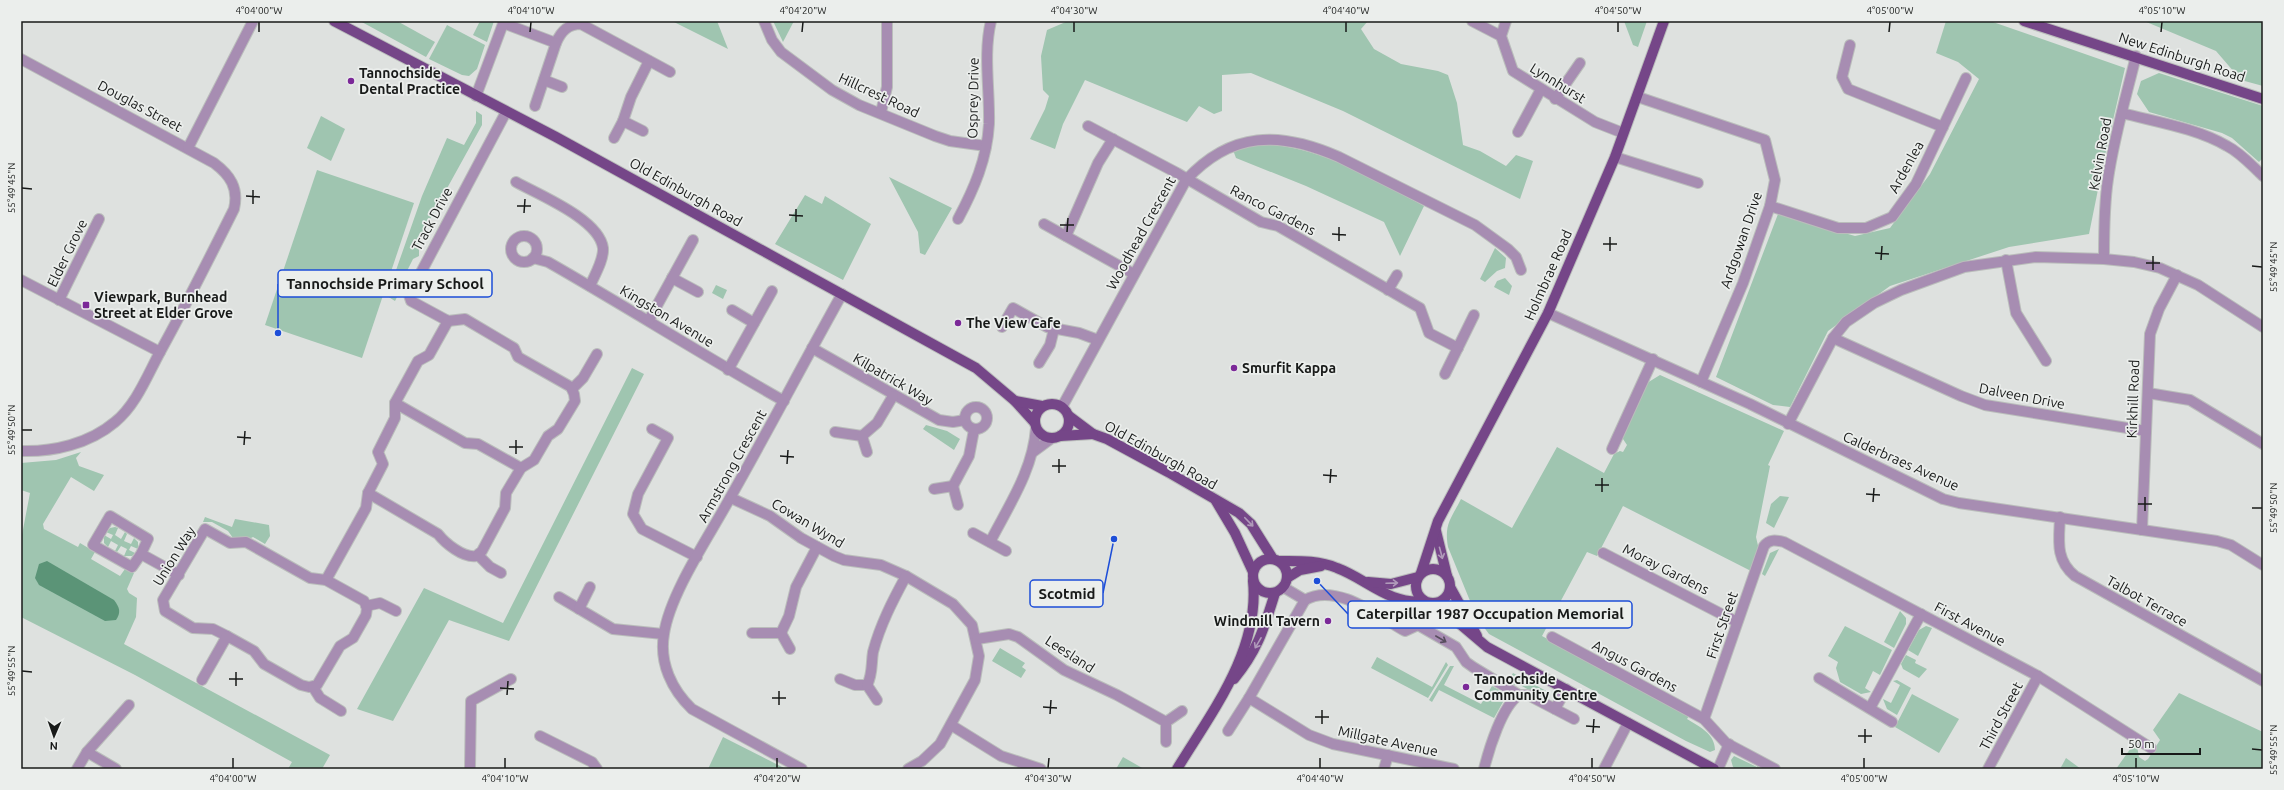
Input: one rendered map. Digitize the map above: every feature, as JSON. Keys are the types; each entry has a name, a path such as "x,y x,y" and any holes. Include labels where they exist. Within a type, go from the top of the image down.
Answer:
{"main road":[{"name":"Old Edinburgh Road","path":"334,21 659,193 976,368 1015,401 1042,435 1056,437 1093,434"},
{"name":"Holmbrae Road","path":"1419,575 1442,515 1548,313 1615,157 1638,97 1664,21"},
{"name":"New Edinburgh Road","path":"2024,21 2136,56 2263,99"},
{"name":"Old Edinburgh Road","path":"1015,401 1042,406 1053,403 1062,407 1069,416 1093,434 1107,439 1168,472 1239,513 1251,524 1276,560"},
{"path":"1035,425 1036,413 1042,406"},
{"path":"1056,437 1067,430 1069,416"},
{"name":"Old Edinburgh Road","path":"1216,501 1235,533 1253,577"},
{"path":"1436,530 1450,587 1480,642"},
{"path":"1177,769 1227,686 1247,641 1254,615 1253,577 1258,563 1268,559 1308,561 1335,567 1366,582 1386,596 1405,602 1441,601 1446,598 1450,587"},
{"path":"1227,686 1247,663 1262,637 1282,586 1286,568 1276,560"},
{"path":"1253,577 1260,590 1270,594 1282,586 1300,570 1325,565"},
{"path":"1366,582 1391,584 1419,575 1431,568 1437,569 1447,576"},
{"path":"1419,575 1415,588 1419,597 1449,615 1480,642 1714,769"}],"street":[{"path":"188,148 253,21"},
{"name":"Hillcrest Road","path":"764,21 772,40 781,52 832,90 859,105 881,112 950,141 986,146"},
{"path":"881,112 887,87 887,21"},
{"name":"Osprey Drive","path":"958,219 972,192 982,165 986,146 989,125 988,42 991,21"},
{"path":"1472,21 1501,36 1506,21"},
{"path":"476,96 503,22 556,43"},
{"path":"535,106 556,43 563,30 574,25 581,24 670,72"},
{"name":"Lynnhurst","path":"1501,36 1513,72 1595,122 1623,133"},
{"path":"1850,45 1842,77 1848,89 1943,127"},
{"name":"Kelvin Road","path":"2104,259 2104,217 2108,179 2136,56"},
{"name":"Douglas Street","path":"21,59 188,148 227,173 236,191 234,209 197,286 160,352"},
{"path":"614,138 623,121 630,97 649,62"},
{"path":"1556,99 1580,63"},
{"name":"Ardenlea","path":"1770,206 1838,228 1866,228 1892,217 1916,184 1966,78"},
{"path":"544,80 562,87"},
{"path":"1518,132 1541,90"},
{"name":"Ardgowan Drive","path":"1638,97 1766,140 1774,180 1770,206 1743,283 1701,382"},
{"name":"Track Drive","path":"448,322 411,300 409,292 506,112"},
{"path":"2122,113 2189,131 2214,140 2236,152 2263,176"},
{"path":"623,121 643,131"},
{"name":"Ranco Gardens","path":"1088,126 1261,222 1278,226 1420,308 1428,330 1433,336 1458,348"},
{"path":"1066,236 1098,163 1113,139"},
{"name":"Woodhead Crescent","path":"1062,407 1186,180 1211,158 1227,148 1243,142 1275,140 1322,149 1475,225 1508,249 1516,257 1522,270"},
{"path":"1615,157 1698,183"},
{"path":"516,182 585,220 596,233 603,248 599,266 590,286"},
{"name":"Elder Grove","path":"59,300 100,219"},
{"path":"1044,224 1134,274"},
{"path":"649,320 693,240"},
{"path":"1788,424 1833,338 1846,322 1874,303 1894,293 1964,267 2036,257 2104,259 2145,264 2177,275 2198,285 2263,326"},
{"name":"Kingston Avenue","path":"533,258 548,262 649,320 728,370 784,401"},
{"path":"2006,260 2016,313 2046,361"},
{"path":"1388,290 1397,275"},
{"name":"Kirkhill Road","path":"2142,530 2150,334 2159,309 2177,275"},
{"path":"672,278 698,292"},
{"path":"21,280 160,352 138,395 115,422 98,433 69,445 50,451 21,452"},
{"path":"728,370 772,291"},
{"name":"Armstrong Crescent","path":"802,769 692,709 680,698 672,684 664,656 663,634 673,603 697,557 842,294"},
{"path":"1002,327 1012,308 1054,329 1079,332 1098,340"},
{"path":"732,310 754,323"},
{"name":"Calderbraes Avenue","path":"1548,313 1653,359 1943,498 1959,503 2060,517 2224,543 2263,565"},
{"path":"1445,374 1474,315"},
{"path":"326,580 366,508 368,493 383,464 378,452 395,418 395,403 418,362 429,354 448,322 465,319 514,348 518,357 572,389 575,401 558,430 548,436 534,460 521,468 506,493 505,508 482,551 478,555 472,556 444,542 438,534 368,493"},
{"path":"1040,363 1050,345 1054,329"},
{"name":"Dalveen Drive","path":"1833,338 1961,396 1985,405 2146,431"},
{"name":"Kilpatrick Way","path":"812,348 893,396 939,420 965,420"},
{"path":"572,389 583,378 597,354"},
{"path":"1612,449 1653,359"},
{"path":"2148,393 2190,400 2263,444"},
{"path":"835,432 862,436 877,423 893,396"},
{"path":"395,403 465,443 478,444 521,468"},
{"path":"977,407 984,410 987,416 985,425 974,430 967,426 965,420 966,413 971,408 977,407"},
{"path":"990,542 1026,471 1033,452 1035,425"},
{"path":"652,429 668,438 638,494 633,514 642,528 697,557"},
{"path":"958,505 953,486 969,456 974,430"},
{"path":"862,436 867,452"},
{"path":"1033,452 1056,437"},
{"path":"934,489 953,486"},
{"name":"Cowan Wynd","path":"730,498 770,516 801,538 844,560 881,565 906,576 954,604 972,625 977,639 979,656 975,680 951,725 933,752 908,769"},
{"path":"110,516 148,539 141,554 132,567 93,545 110,516"},
{"name":"Talbot Terrace","path":"2060,517 2060,558 2067,570 2074,576 2263,681"},
{"name":"Union Way","path":"313,687 301,685 264,664 254,651 227,636 213,629 192,628 165,611 163,600 205,529 230,543 246,542 310,578 326,580 360,598 366,606"},
{"path":"973,533 1006,551"},
{"name":"First Avenue","path":"1768,541 1784,542 2038,676 2151,748"},
{"name":"First Street","path":"1704,719 1764,546 1768,541"},
{"path":"781,633 789,616 796,587 817,547"},
{"name":"Moray Gardens","path":"1603,553 1737,622"},
{"path":"141,554 179,575"},
{"path":"478,555 490,567 501,573"},
{"path":"867,685 871,677 873,654 885,618 906,576"},
{"path":"1282,586 1305,600"},
{"path":"579,609 590,587"},
{"path":"1228,731 1249,698 1305,600 1319,594 1336,594 1406,631 1418,625 1456,647 1466,662 1519,695"},
{"path":"559,597 613,629 663,634"},
{"path":"341,711 320,698 313,687 321,680 340,646 353,638 366,615 366,606 380,603 396,611"},
{"path":"1870,708 1921,614"},
{"path":"752,633 781,633"},
{"path":"781,633 790,650"},
{"name":"Leesland","path":"977,639 1009,634 1018,637 1064,670 1117,695 1166,722"},
{"path":"202,680 227,636"},
{"name":"Angus Gardens","path":"1552,637 1704,719 1729,744 1775,769"},
{"name":"Third Street","path":"1988,769 2038,676"},
{"path":"1819,678 1892,722"},
{"path":"470,769 471,701 511,679"},
{"path":"840,679 855,685 867,685"},
{"path":"867,685 877,700"},
{"path":"1554,709 1566,689"},
{"path":"1484,769 1493,738 1512,701 1519,695 1528,694 1574,719"},
{"name":"Millgate Avenue","path":"1249,698 1318,738 1454,769"},
{"path":"77,769 87,752 129,705"},
{"path":"1166,742 1166,722 1182,711"},
{"path":"1604,769 1628,723"},
{"path":"951,725 1001,756 1041,769"},
{"path":"540,736 592,762 597,769"},
{"path":"1718,769 1729,744"},
{"path":"87,752 116,769"},
{"path":"1384,769 1388,755"}],"shaded area":[{"path":"360,21 397,21 435,42 426,57"},
{"path":"480,21 494,21 487,42 473,35"},
{"path":"672,21 717,21 728,49"},
{"path":"773,21 794,21 783,42"},
{"path":"1068,21 1368,21 1361,29 1374,49 1401,64 1438,71 1448,75 1457,103 1463,145 1480,151 1506,166 1516,155 1533,161 1520,199 1343,111 1251,73 1222,75 1222,111 1214,114 1199,106 1187,122 1085,80 1063,124 1055,149 1030,139 1045,109 1049,96 1043,90 1041,56 1047,30"},
{"path":"1624,21 1647,21 1638,47 1633,45"},
{"path":"1946,21 1990,21 2125,68 2089,234 2009,247 1890,286 1828,331 1790,407 1773,405 1716,377 1778,214 1855,236 1890,228 1930,174 1979,79 1958,62 1936,53"},
{"path":"2144,21 2263,21 2263,86 2241,80 2216,51"},
{"path":"447,25 485,45 477,69 469,76 462,75 429,59"},
{"path":"2159,73 2263,106 2263,158 2259,162 2232,138 2222,133 2149,112 2137,94 2141,81"},
{"path":"476,111 482,115 482,125 419,239 419,256 413,259 399,287 400,291 395,301 387,296 422,196 447,138 464,145 476,123"},
{"path":"321,116 345,129 331,161 307,148"},
{"path":"1261,144 1283,146 1325,157 1366,175 1424,206 1400,256 1384,222 1306,186 1236,158 1233,150"},
{"path":"317,170 414,203 362,358 265,325"},
{"path":"889,177 952,208 925,255 920,253 918,232"},
{"path":"805,195 822,204 825,196 871,224 843,280 775,244"},
{"path":"1495,248 1506,258 1505,268 1497,271 1485,282 1480,279"},
{"path":"1505,278 1512,286 1509,295 1494,287 1497,281"},
{"path":"716,285 727,290 723,299 712,293"},
{"path":"632,368 644,374 509,641 449,620 393,721 357,709 424,588 503,623"},
{"path":"1660,375 1784,431 1768,465 1770,466 1756,537 1759,550 1751,571 1623,506 1597,556 1587,552 1542,636 1689,716 1687,719 1710,735 1715,750 1710,752 1686,741 1489,634 1477,618 1448,547 1447,533 1449,522 1461,499 1512,528 1557,447 1604,473 1614,454 1620,451 1623,452 1627,445 1623,439 1623,434 1647,383"},
{"path":"926,425 947,431 960,439 954,450 923,429"},
{"path":"81,452 76,458 79,466 104,475 94,491 71,477 43,524 44,529 78,547 80,543 95,552 91,559 120,576 125,569 134,573 127,589 129,593 137,598 136,617 124,644 330,755 322,769 288,769 292,762 135,675 21,617 21,540 30,493 21,490 21,463 56,460"},
{"path":"1780,496 1789,497 1774,528 1766,523 1771,504"},
{"path":"205,517 232,527 235,519 269,525 270,536 265,544 253,537 249,539 233,538 228,531 212,522 203,522"},
{"path":"110,528 118,528 115,535 121,539 125,532 127,534 124,541 131,544 134,538 138,542 138,549 131,546 129,550 135,553 132,556 124,556 127,549 121,546 117,552 115,551 118,545 111,541 108,547 104,543 104,535 111,539 113,535 106,532"},
{"path":"1779,549 1765,576 1762,574 1770,553"},
{"path":"47,561 114,600 118,605 119,610 119,615 116,620 105,621 39,585 35,578 39,564"},
{"path":"1900,611 1906,618 1906,624 1894,648 1884,642"},
{"path":"1845,626 1892,650 1880,675 1873,671 1865,688 1871,692 1861,694 1840,682 1836,668 1838,662 1828,656"},
{"path":"1926,626 1932,628 1918,656 1908,650 1919,630"},
{"path":"1000,648 1025,663 1022,667 1026,670 1021,678 992,661"},
{"path":"1906,655 1916,660 1915,663 1927,669 1919,678 1903,669 1901,664"},
{"path":"1377,657 1432,687 1446,662 1448,665 1428,698 1371,668"},
{"path":"1450,666 1454,666 1444,685 1481,704 1492,686 1499,690 1503,702 1494,718 1439,690 1432,702 1429,700"},
{"path":"1513,673 1550,693 1546,699 1520,685 1514,685 1510,678"},
{"path":"1897,680 1911,688 1897,715 1887,709 1883,699 1891,703 1900,685 1893,681"},
{"path":"2179,693 2263,732 2263,769 2116,769 2133,745 2137,746 2139,757 2145,761 2148,759 2160,740 2153,730"},
{"path":"1912,694 1959,719 1939,753 1895,727"},
{"path":"723,737 786,769 708,769"},
{"path":"1734,756 1757,767 1758,764 1768,769 1736,769 1733,767 1731,760"},
{"path":"1123,757 1144,769 1116,769"},
{"path":"2066,758 2081,769 2060,769"}],"place":[{"name":"Tannochside Dental Practice","path":"351,81"},
{"name":"Viewpark, Burnhead Street at Elder Grove","path":"86,305"},
{"name":"The View Cafe","path":"958,323"},
{"name":"Tannochside Primary School","path":"278,333"},
{"name":"Smurfit Kappa","path":"1234,368"},
{"name":"Scotmid","path":"1114,539"},
{"name":"Caterpillar 1987 Occupation Memorial","path":"1317,581"},
{"name":"Windmill Tavern","path":"1328,621"},
{"name":"Tannochside Community Centre","path":"1466,687"}]}
